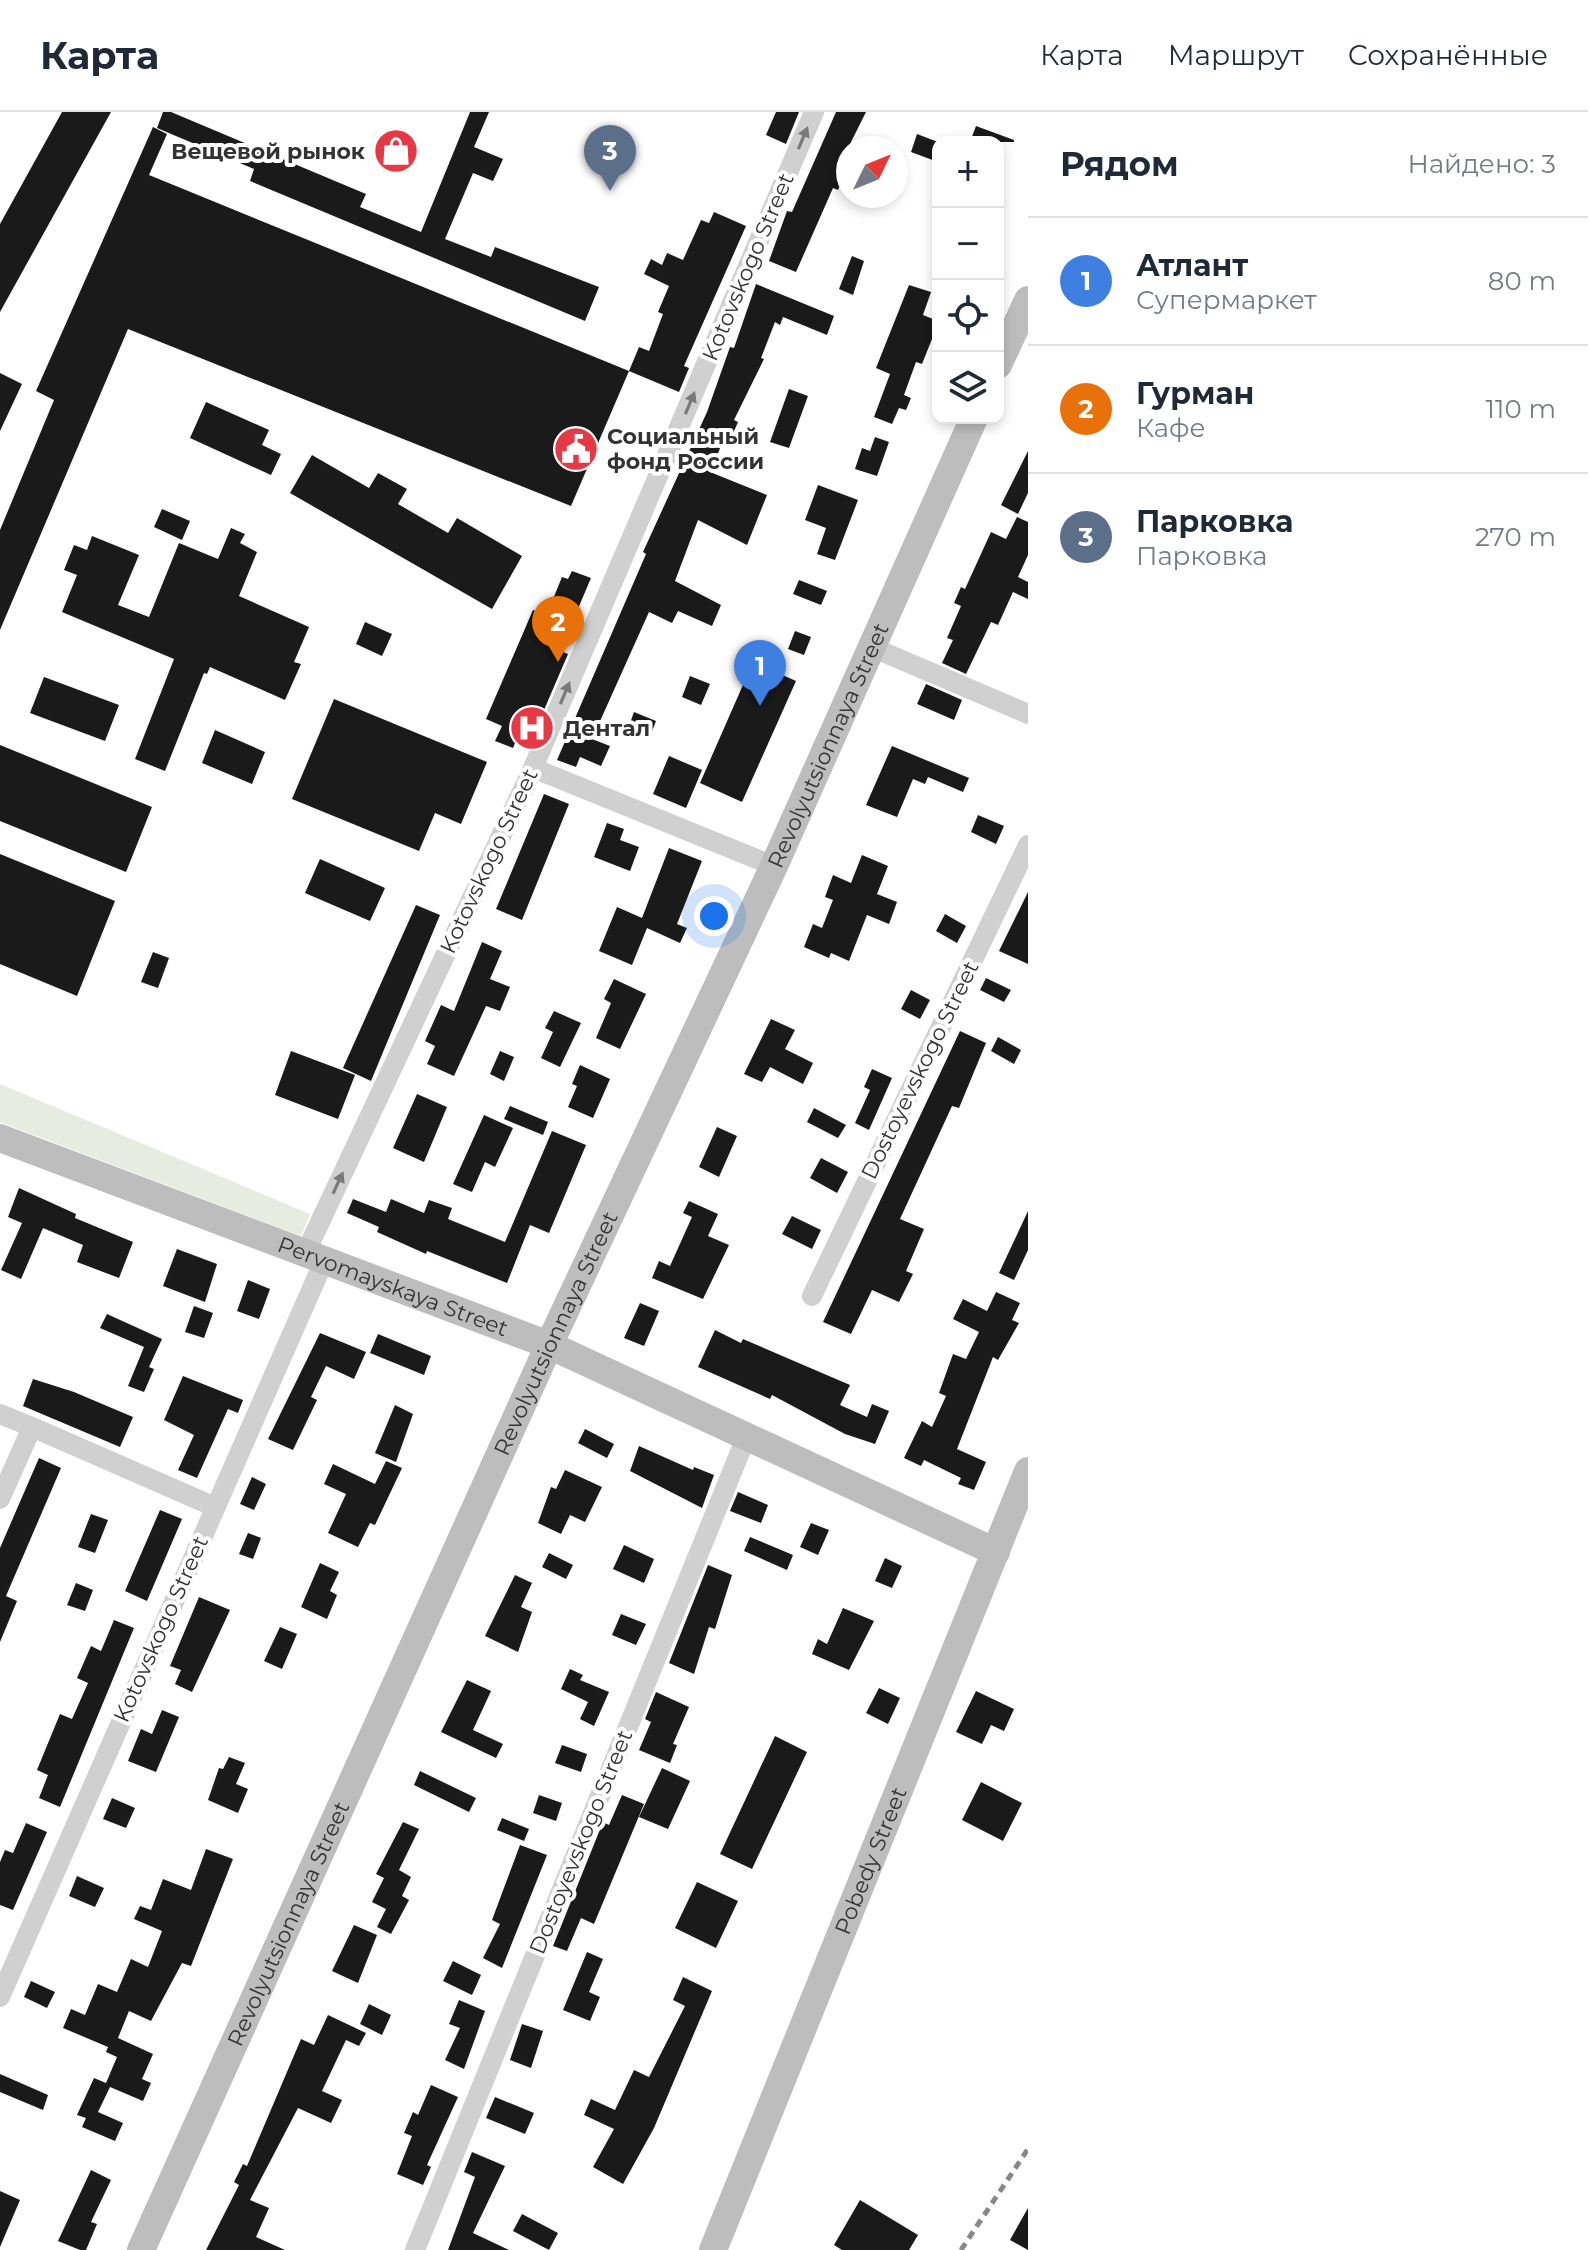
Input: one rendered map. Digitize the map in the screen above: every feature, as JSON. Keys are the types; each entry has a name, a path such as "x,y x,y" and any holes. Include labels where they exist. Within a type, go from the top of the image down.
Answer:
{"street":[{"name":"Kotovskogo Street","path":"0,1997 215,1507 314,1257 533,768 814,112"},
{"path":"1004,352 1028,300"},
{"name":"Revolyutsionnaya Street","path":"141,2250 549,1345 774,866 869,646 971,424"},
{"path":"869,646 1028,714"},
{"path":"533,768 774,866"},
{"name":"Dostoyevskogo Street","path":"812,1296 1028,845"},
{"name":"Pervomayskaya Street","path":"0,1138 549,1345 996,1552"},
{"path":"0,1414 215,1507"},
{"path":"0,1499 32,1427"},
{"name":"Dostoyevskogo Street","path":"415,2250 747,1435"},
{"name":"Pobedy Street","path":"713,2250 1028,1471"}],"shaded area":[{"path":"0,1084 310,1214 301,1236 0,1122"}],"building":[{"path":"62,112 111,112 0,312 0,224"},
{"path":"163,112 171,112 366,194 360,207 421,232 470,112 489,112 474,147 503,159 493,181 473,173 445,239 491,257 495,247 599,287 585,321 250,181 254,169 157,128"},
{"path":"776,112 799,112 786,144 766,135"},
{"path":"836,112 866,112 854,136 836,136 836,189 833,188 796,272 769,261 787,211 792,212"},
{"path":"976,126 1003,136 972,136"},
{"path":"153,127 167,134 149,175 629,371 571,506 128,329 0,630 0,530 54,400 36,391"},
{"path":"917,134 932,140 932,160 911,152"},
{"path":"714,212 746,226 684,366 689,368 679,392 629,371 639,347 649,351 663,314 658,312 669,286 644,274 651,259 662,265 667,253 683,260 701,220 709,223"},
{"path":"852,256 864,261 853,295 839,289"},
{"path":"756,284 834,316 827,335 783,317 780,325 775,322 761,358 764,359 734,420 738,422 732,436 726,434 710,472 767,495 747,545 698,520 675,581 721,605 712,626 678,611 672,623 649,612 592,739 610,746 601,766 580,757 576,767 557,760 646,554 643,552 707,412 730,347 734,348"},
{"path":"909,285 931,292 923,315 932,319 932,339 922,364 916,362 904,395 911,398 906,410 899,408 892,424 874,417 890,374 876,368"},
{"path":"0,373 22,384 0,431"},
{"path":"789,389 808,396 789,448 770,442"},
{"path":"206,402 269,430 262,445 281,454 271,475 190,438"},
{"path":"875,437 889,442 877,476 855,469 862,448 870,451"},
{"path":"1028,451 1028,493 1018,514 1001,505"},
{"path":"312,455 369,488 378,473 407,489 398,504 448,533 457,518 522,556 492,609 290,493"},
{"path":"818,485 858,500 835,560 817,554 826,528 805,520"},
{"path":"162,509 190,521 182,540 154,527"},
{"path":"1017,517 1028,522 1028,555 1018,577 1028,582 1028,599 1013,592 998,625 991,622 966,674 942,663 953,640 947,638 961,606 954,603 961,587 965,589 991,532 1006,539"},
{"path":"231,528 245,534 240,543 257,552 239,596 309,627 294,662 301,664 285,700 210,667 207,674 204,673 165,771 135,759 174,659 62,612 77,575 64,570 74,545 87,550 92,536 139,555 118,605 149,617 179,543 218,559"},
{"path":"572,571 591,578 560,651 568,654 532,738 519,733 513,748 495,741 502,726 486,719 533,610 546,616 562,577 568,579"},
{"path":"799,580 827,591 821,605 793,594"},
{"path":"365,622 392,634 382,656 356,644"},
{"path":"795,631 811,637 804,655 788,649"},
{"path":"753,662 796,681 742,802 700,783"},
{"path":"690,676 710,684 701,705 682,697"},
{"path":"44,677 119,705 105,741 30,713"},
{"path":"926,684 962,700 954,720 917,704"},
{"path":"334,699 487,762 461,824 435,813 419,851 292,799"},
{"path":"634,712 656,721 651,734 629,726"},
{"path":"215,730 265,752 252,784 202,763"},
{"path":"0,745 152,807 126,872 0,821"},
{"path":"892,746 969,778 963,792 928,777 925,784 913,779 897,817 866,805"},
{"path":"669,756 702,770 686,808 653,794"},
{"path":"544,794 569,804 522,920 496,909"},
{"path":"978,815 1004,826 996,844 971,832"},
{"path":"607,823 624,829 620,840 639,847 630,871 594,857"},
{"path":"669,848 702,861 677,924 687,928 680,943 647,928 632,965 599,951 617,907 642,918"},
{"path":"0,854 115,901 77,996 0,964"},
{"path":"862,855 888,866 877,894 897,902 889,924 867,915 849,961 831,953 829,958 804,947 813,924 822,928 833,900 825,897 833,875 851,883"},
{"path":"320,859 385,888 370,921 305,893"},
{"path":"1028,892 1028,964 999,951"},
{"path":"416,905 440,915 371,1081 343,1068"},
{"path":"945,914 966,926 957,943 936,931"},
{"path":"482,942 502,951 490,979 510,987 500,1011 486,1006 454,1076 427,1064 435,1046 425,1041 441,1005 454,1011"},
{"path":"153,952 169,958 158,988 141,982"},
{"path":"986,978 1011,990 1004,1002 980,990"},
{"path":"614,979 646,994 620,1049 596,1038 611,1003 604,999"},
{"path":"911,990 930,1000 920,1019 901,1009"},
{"path":"554,1011 581,1023 560,1067 541,1058 553,1032 545,1028"},
{"path":"771,1019 795,1030 785,1049 813,1063 803,1084 770,1067 762,1082 744,1074"},
{"path":"960,1031 986,1043 959,1108 952,1106 900,1219 924,1229 906,1271 913,1274 899,1302 872,1290 851,1334 823,1322"},
{"path":"998,1037 1021,1050 1014,1064 991,1051"},
{"path":"291,1051 355,1075 338,1119 275,1095"},
{"path":"500,1051 514,1057 504,1081 490,1074"},
{"path":"580,1065 610,1079 593,1118 568,1107 577,1086 572,1084"},
{"path":"872,1069 892,1078 869,1130 855,1123 870,1090 864,1087"},
{"path":"417,1094 447,1107 424,1162 393,1148"},
{"path":"510,1106 548,1122 543,1135 504,1119"},
{"path":"814,1108 846,1125 838,1138 807,1122"},
{"path":"484,1115 513,1128 495,1167 485,1162 472,1192 453,1184"},
{"path":"717,1127 737,1136 719,1177 699,1167"},
{"path":"552,1131 586,1145 549,1233 530,1225 507,1283 427,1251 426,1254 377,1232 379,1227 347,1213 353,1199 386,1212 391,1199 424,1213 429,1200 452,1208 448,1219 505,1242"},
{"path":"821,1158 848,1172 837,1193 810,1178"},
{"path":"19,1188 76,1214 75,1218 133,1242 119,1278 77,1262 83,1245 43,1228 21,1279 1,1270 22,1223 8,1217"},
{"path":"689,1201 718,1214 708,1236 729,1245 703,1299 652,1278 659,1261 670,1266 692,1217 683,1213"},
{"path":"1028,1211 1028,1250 1014,1280 999,1273"},
{"path":"792,1216 821,1230 812,1249 782,1234"},
{"path":"177,1249 217,1264 205,1302 163,1286"},
{"path":"248,1280 270,1289 259,1319 237,1311"},
{"path":"996,1292 1020,1303 1012,1320 1019,1323 998,1360 993,1357 957,1449 986,1462 974,1490 958,1484 961,1478 924,1460 921,1466 904,1458 922,1421 932,1427 946,1396 939,1393 953,1354 966,1359 979,1332 953,1319 963,1299 987,1311"},
{"path":"640,1303 659,1311 644,1346 624,1338"},
{"path":"194,1306 213,1313 204,1338 185,1332"},
{"path":"107,1314 162,1339 149,1367 154,1369 144,1392 128,1386 144,1347 100,1328"},
{"path":"715,1330 850,1385 840,1405 867,1417 872,1404 889,1411 875,1444 845,1434 772,1395 770,1399 698,1367"},
{"path":"320,1333 366,1352 354,1379 326,1366 311,1397 317,1400 293,1450 268,1439"},
{"path":"378,1334 431,1356 424,1375 370,1353"},
{"path":"183,1376 243,1400 238,1413 228,1409 197,1478 178,1470 194,1435 164,1420"},
{"path":"33,1379 74,1392 133,1417 120,1447 23,1406"},
{"path":"395,1405 413,1414 396,1462 375,1453"},
{"path":"585,1429 614,1444 607,1458 578,1443"},
{"path":"639,1446 693,1470 694,1467 714,1475 702,1508 630,1471"},
{"path":"39,1458 61,1468 6,1596 17,1601 0,1642 0,1548"},
{"path":"386,1461 402,1468 375,1525 370,1523 358,1547 328,1533 346,1494 324,1484 333,1464 375,1484"},
{"path":"565,1470 602,1487 585,1522 570,1515 561,1534 538,1523 551,1487 556,1489"},
{"path":"252,1477 266,1484 254,1510 240,1504"},
{"path":"738,1492 768,1505 761,1523 730,1511"},
{"path":"160,1510 182,1519 147,1601 125,1591"},
{"path":"91,1514 108,1520 95,1553 78,1547"},
{"path":"811,1523 829,1530 818,1555 800,1547"},
{"path":"248,1533 261,1538 253,1559 239,1554"},
{"path":"750,1537 793,1555 787,1570 744,1551"},
{"path":"624,1545 654,1559 644,1583 613,1569"},
{"path":"549,1553 573,1565 566,1579 542,1567"},
{"path":"885,1558 902,1566 892,1588 875,1581"},
{"path":"320,1563 339,1572 330,1591 337,1595 327,1619 301,1607"},
{"path":"708,1565 732,1575 715,1629 709,1627 694,1674 669,1663"},
{"path":"515,1575 532,1583 521,1607 532,1612 518,1652 485,1636"},
{"path":"76,1583 93,1590 85,1611 67,1605"},
{"path":"199,1597 230,1610 192,1692 175,1684 181,1670 170,1666"},
{"path":"843,1608 874,1621 849,1670 812,1654 818,1639 827,1644"},
{"path":"621,1614 646,1624 636,1645 612,1635"},
{"path":"114,1620 134,1628 60,1807 39,1798 48,1775 37,1770 60,1714 72,1719 88,1683 77,1678 91,1646 101,1651"},
{"path":"280,1627 297,1634 282,1669 264,1661"},
{"path":"570,1669 583,1675 580,1680 609,1692 594,1726 580,1719 588,1702 561,1689"},
{"path":"467,1680 491,1691 473,1730 503,1744 496,1758 441,1732"},
{"path":"879,1688 900,1698 888,1724 866,1713"},
{"path":"976,1691 1014,1709 1004,1731 991,1725 982,1744 956,1732"},
{"path":"656,1692 689,1707 673,1744 677,1745 670,1763 639,1750 651,1722 645,1719"},
{"path":"162,1710 179,1717 156,1772 128,1761 141,1729 152,1734"},
{"path":"775,1736 807,1752 752,1869 720,1854"},
{"path":"562,1745 587,1754 581,1772 555,1763"},
{"path":"229,1757 245,1763 236,1784 248,1789 238,1813 208,1800 219,1768 223,1769"},
{"path":"662,1768 690,1781 668,1829 639,1817"},
{"path":"420,1771 476,1798 469,1812 414,1785"},
{"path":"981,1782 1022,1803 1003,1841 962,1820"},
{"path":"539,1795 562,1803 556,1821 533,1813"},
{"path":"622,1795 644,1804 594,1924 581,1918 567,1951 553,1946 603,1822 609,1825"},
{"path":"112,1798 135,1808 126,1828 103,1819"},
{"path":"502,1818 529,1829 524,1841 497,1830"},
{"path":"403,1822 419,1829 399,1870 411,1877 402,1896 409,1900 391,1934 377,1927 386,1909 372,1902 384,1878 376,1874"},
{"path":"26,1823 47,1832 13,1910 0,1905 0,1862 5,1850 13,1853"},
{"path":"520,1845 547,1855 502,1968 483,1958 500,1924 492,1920"},
{"path":"206,1849 233,1859 191,1966 182,1963 151,2021 129,2011 118,2038 153,2054 142,2079 151,2083 143,2101 110,2087 98,2112 123,2123 115,2141 82,2127 86,2118 77,2115 94,2078 106,2083 117,2057 106,2052 108,2047 63,2028 71,2009 85,2015 98,1984 117,1992 131,1959 148,1967 162,1931 134,1919 140,1906 151,1910 163,1879 191,1890"},
{"path":"77,1876 104,1888 95,1907 69,1896"},
{"path":"697,1882 738,1901 716,1948 675,1928"},
{"path":"354,1925 377,1935 358,1983 332,1971"},
{"path":"587,1952 603,1959 589,1992 600,1997 590,2021 563,2010"},
{"path":"453,1961 481,1975 472,1995 443,1981"},
{"path":"683,1977 712,1991 654,2128 623,2184 593,2167 614,2129 584,2115 591,2099 615,2110 634,2070 649,2077 685,2006 673,2000"},
{"path":"31,1981 55,1992 47,2008 24,1997"},
{"path":"459,2000 485,2011 464,2069 445,2060 460,2028 449,2024"},
{"path":"369,2004 391,2015 382,2035 360,2024"},
{"path":"328,2015 366,2033 359,2046 346,2040 322,2091 342,2100 331,2123 298,2108 250,2200 269,2208 256,2237 285,2250 206,2250 239,2185 234,2182 243,2164 247,2166 301,2039 314,2045"},
{"path":"522,2024 543,2031 531,2068 510,2060"},
{"path":"0,2074 48,2095 43,2110 0,2092"},
{"path":"431,2085 458,2097 427,2165 431,2167 423,2185 397,2174 412,2136 404,2133 413,2112 418,2115"},
{"path":"495,2097 534,2113 525,2134 486,2118"},
{"path":"472,2152 505,2166 473,2233 509,2250 448,2250 475,2177 464,2172"},
{"path":"91,2170 111,2180 91,2222 97,2224 86,2250 80,2250 58,2241"},
{"path":"0,2191 20,2200 0,2247"},
{"path":"860,2200 918,2235 909,2250 842,2250 834,2245"},
{"path":"1028,2208 1028,2250 1010,2240"},
{"path":"522,2214 558,2233 549,2250 513,2231"}],"railway":[{"path":"961,2250 1028,2149"}],"place":[{"name":"Вещевой рынок","path":"396,151"},
{"name":"Парковка","path":"610,191"},
{"name":"Социальный фонд России","path":"576,449"},
{"name":"Гурман","path":"558,662"},
{"name":"Атлант","path":"760,706"},
{"name":"Дентал","path":"532,728"}]}
